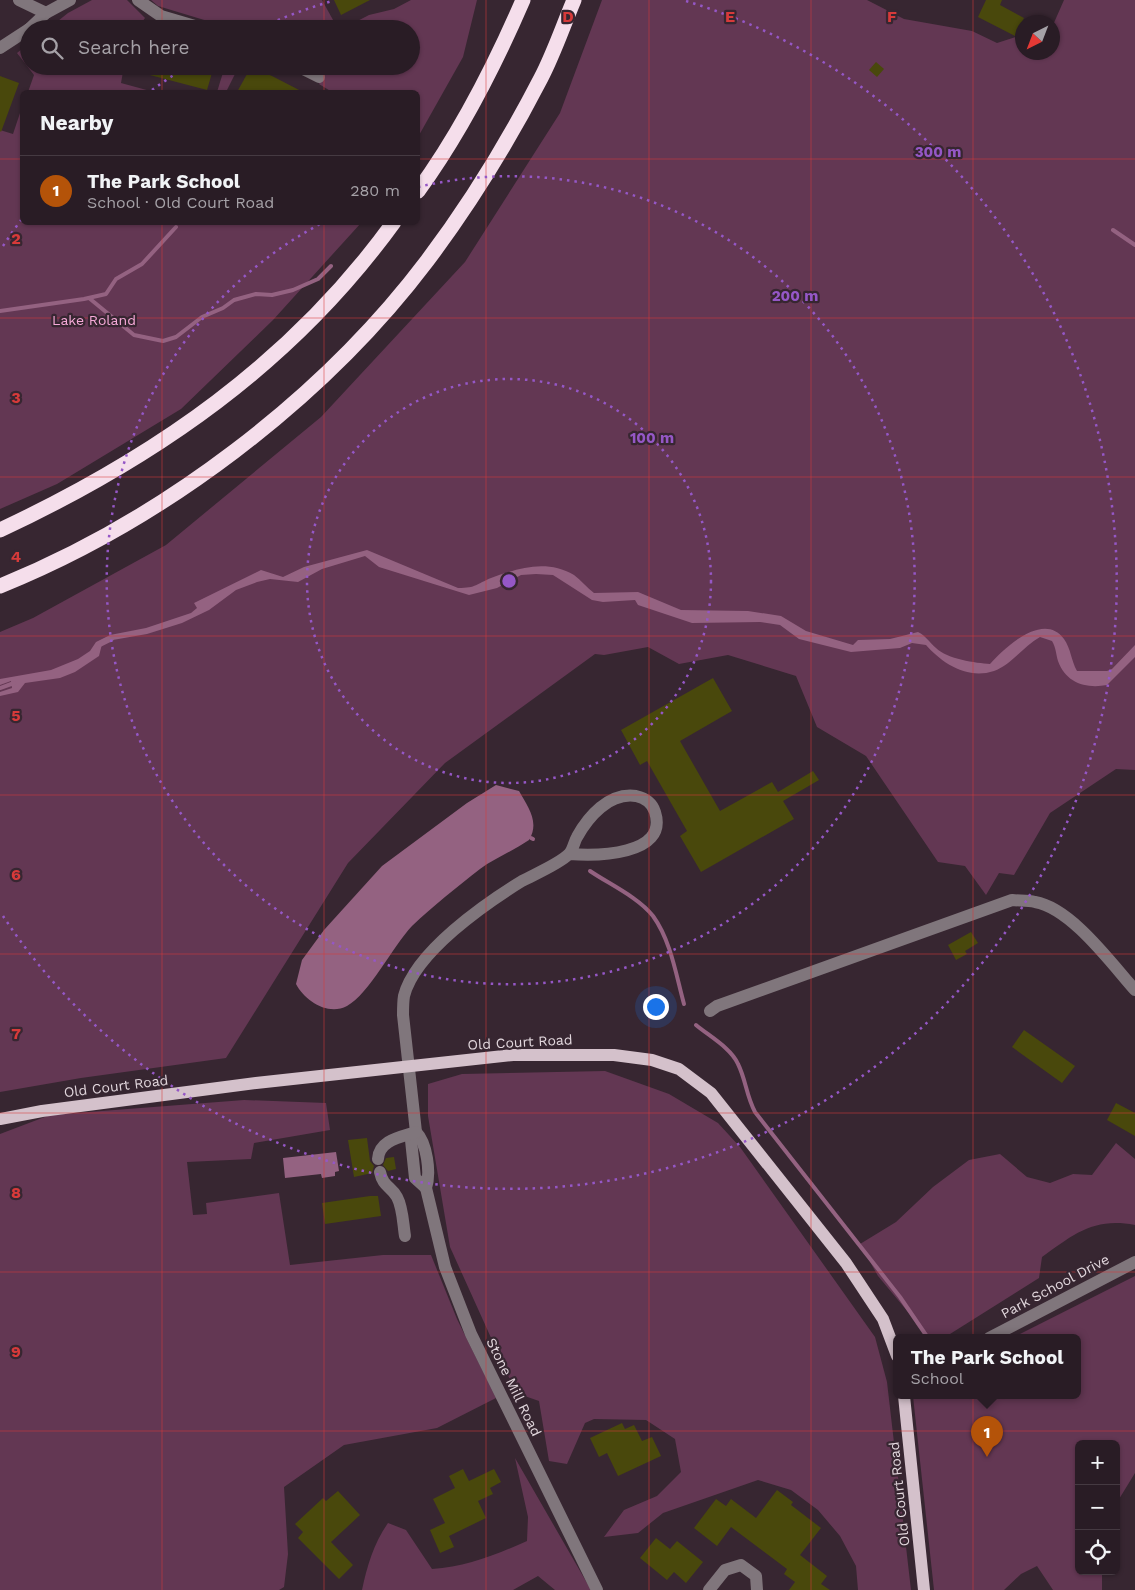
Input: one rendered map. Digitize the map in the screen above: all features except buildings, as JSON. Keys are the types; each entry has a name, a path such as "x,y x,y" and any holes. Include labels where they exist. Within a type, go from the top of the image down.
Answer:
{"highway":[{"path":"420,188 466,118 499,54 523,0"},
{"path":"0,586 82,547 179,489 263,427 350,349 426,262 466,208 506,144 542,76 574,0"},
{"path":"0,530 104,478 195,419 275,354 313,317 350,278 392,225"}],"main road":[{"name":"Old Court Road","path":"0,1119 42,1111 237,1086 481,1058 562,1054 638,1058 679,1069 711,1093 846,1263 883,1319 893,1345"},
{"name":"Old Court Road","path":"904,1399 924,1590"}],"street":[{"path":"19,0 46,13"},
{"path":"39,20 46,13 70,0"},
{"path":"138,0 161,16 175,20"},
{"path":"0,48 20,35"},
{"path":"315,75 319,77"},
{"path":"633,796 645,798 653,805 657,824 654,835 645,843 606,855 569,854 587,821 600,808 618,798 633,796"},
{"name":"Stone Mill Road","path":"569,854 476,910 421,965 404,995 403,1014 416,1132 423,1139 428,1180 426,1188 445,1267 471,1334 597,1590"},
{"path":"710,1011 717,1006 1012,900 1036,902 1061,914 1077,926 1135,990"},
{"path":"405,1236 400,1205 396,1196 383,1184 379,1166 380,1150 390,1141 416,1132"},
{"name":"Park School Drive","path":"996,1334 1085,1286 1135,1262"},
{"path":"709,1590 725,1570 741,1566 756,1576 757,1590"}],"green space":[{"path":"92,0 127,0 145,18 144,20 59,20"},
{"path":"151,0 322,0 333,20 204,20 158,6"},
{"path":"411,0 477,0 463,57 420,133 420,90 329,90 319,84 324,75 420,75 420,20 359,20 369,15 394,9"},
{"path":"602,0 867,0 904,19 972,31 997,43 1015,37 1015,60 1060,60 1060,15 1057,15 1064,0 1135,0 1135,770 1116,769 1050,813 1014,875 999,873 986,895 965,866 938,862 866,756 817,727 796,676 728,655 679,664 648,647 604,655 595,654 445,763 348,863 226,1058 81,1078 0,1092 0,632 33,618 166,545 321,417 465,262 560,113"},
{"path":"34,75 122,75 121,83 147,90 29,90"},
{"path":"222,75 234,75 227,90 218,90"},
{"name":"Lake Roland","path":"20,113 20,225 359,225 273,320 181,409 57,484 0,509 0,130 13,134"},
{"path":"605,1071 669,1094 718,1123 740,1147 875,1337 887,1382 911,1590 858,1590 856,1566 840,1536 818,1510 791,1490 758,1480 663,1513 638,1533 604,1537 624,1510 657,1496 681,1472 675,1439 646,1420 594,1419 585,1423 567,1464 549,1461 539,1401 516,1393 450,1247 428,1116 428,1084 462,1074"},
{"path":"244,1100 326,1103 330,1130 254,1143 251,1159 187,1162 193,1215 207,1214 206,1203 279,1193 290,1265 383,1255 431,1255 457,1319 496,1398 437,1428 344,1445 284,1487 288,1554 284,1587 279,1590 0,1590 0,1134 50,1115"},
{"path":"1116,1143 1135,1159 1135,1225 1108,1223 1085,1229 1064,1241 1042,1257 1039,1278 950,1334 926,1334 878,1276 860,1244 896,1222 933,1187 969,1160 1000,1154 1027,1177 1050,1183 1073,1174 1092,1175"},
{"path":"1135,1276 1135,1473 1120,1497 1120,1440 1075,1440 1075,1575 1102,1575 1102,1590 1053,1590 1037,1566 1021,1574 1004,1590 934,1590 913,1399 1081,1399 1081,1334 1020,1334"},
{"path":"515,1458 591,1590 555,1590 538,1576 513,1590 362,1590 372,1555 388,1523 406,1530 432,1569 469,1563 527,1541 528,1517"}],"shaded area":[{"path":"367,550 458,588 473,586 522,568 553,567 574,575 594,593 638,592 681,610 748,611 781,616 806,631 853,645 858,640 890,639 918,632 941,652 954,658 977,663 990,664 1015,641 1036,630 1046,629 1056,631 1064,639 1077,671 1107,671 1112,669 1135,645 1135,657 1107,685 1084,685 1066,675 1058,661 1052,641 1040,637 1000,668 984,673 974,673 947,664 926,645 912,643 900,648 851,652 799,639 780,625 760,622 692,623 638,605 635,600 603,602 592,600 553,575 521,575 497,588 469,595 379,567 365,556 322,569 298,582 270,579 236,590 209,610 182,623 147,634 107,641 102,644 99,656 75,672 60,678 25,683 18,692 0,696 0,692 12,688 11,681 0,685 0,679 51,670 78,659 90,651 96,642 110,635 146,628 191,613 197,608 194,603 261,570 283,577 304,567"},
{"path":"496,785 519,791 533,821 529,840 480,869 412,926 364,991 347,1006 340,1009 325,1008 305,996 296,984 302,960 324,930 382,866 467,803"},
{"path":"336,1152 339,1171 335,1172 335,1176 322,1178 321,1174 285,1178 283,1158"}],"waterway":[{"path":"0,311 106,294 116,279 142,264 176,227"},
{"path":"1113,230 1135,245"},
{"path":"89,298 134,335 163,341 176,337 202,317 223,308 234,300 256,294 272,295 293,290 318,279 331,266"},
{"path":"98,646 112,639"},
{"path":"0,688 14,683"},
{"path":"590,871 640,903 653,916 669,947 684,1004"},
{"path":"696,1025 735,1058 755,1112 900,1297 925,1334"}],"place":[{"name":"The Park School","path":"987,1457"}]}
